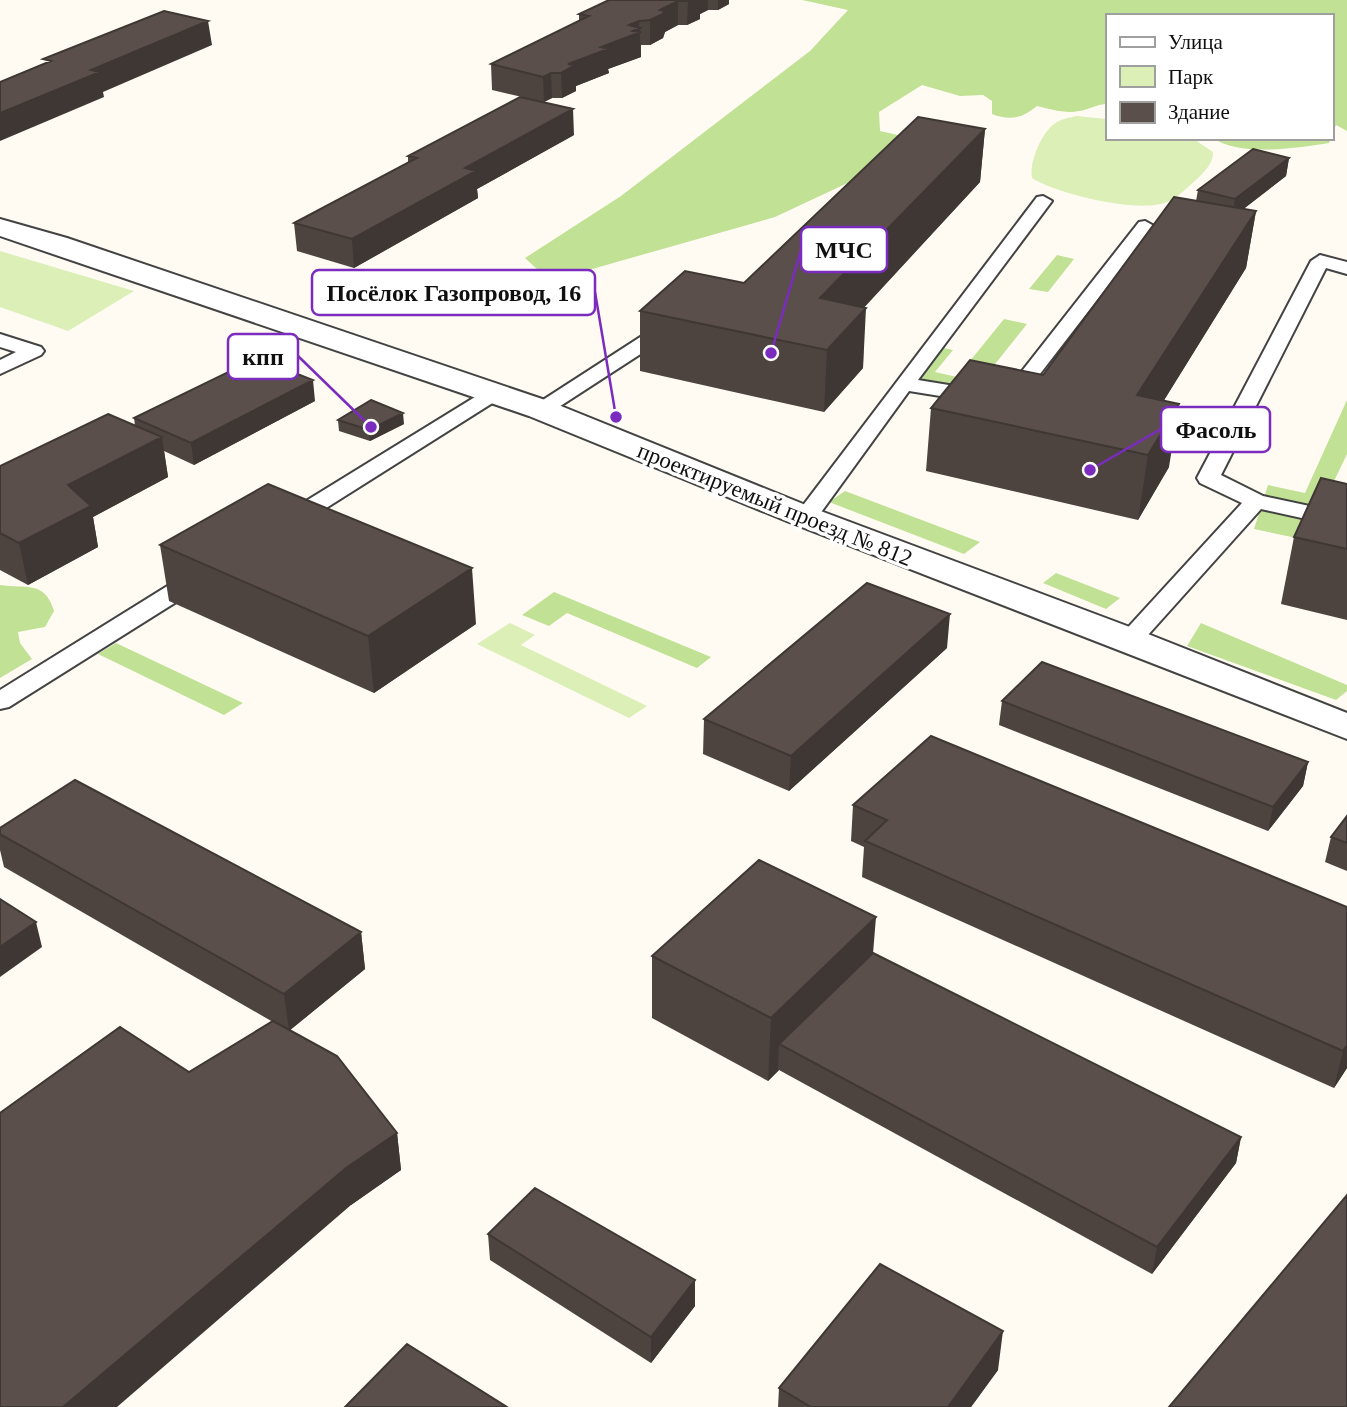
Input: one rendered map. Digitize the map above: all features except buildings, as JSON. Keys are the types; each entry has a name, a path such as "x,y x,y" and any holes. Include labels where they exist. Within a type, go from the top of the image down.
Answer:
{"street":[{"name":"проектируемый проезд № 812","path":"0,227 70,248 540,409 806,517 1130,640 1347,727"}],"lane":[{"path":"806,517 1043,201"},
{"path":"904,384 1009,401 1145,226"},
{"path":"1347,268 1320,261 1208,478 1256,501 1347,521"},
{"path":"540,409 675,324 688,319"},
{"path":"0,340 34,351 0,368"},
{"path":"271,533 495,393"},
{"path":"1130,640 1256,501"},
{"path":"0,701 224,562"}],"green space":[{"path":"802,0 1347,0 1347,131 1336,125 1333,132 1333,14 1106,14 1106,104 1074,112 1037,106 1021,116 1010,118 992,114 992,101 983,95 960,96 922,85 879,112 880,131 933,143 775,217 550,281 525,258 621,196 810,51 848,10"},
{"path":"1076,116 1106,119 1106,140 1195,140 1213,152 1212,160 1203,173 1167,202 1138,206 1078,196 1032,178 1034,157 1041,141 1056,122"},
{"path":"1217,140 1330,140 1329,143 1269,150 1238,148"},
{"path":"0,251 134,291 68,331 0,307"},
{"path":"1057,255 1074,259 1048,292 1029,289"},
{"path":"1004,319 1027,324 972,393 911,380 939,347 953,350 935,372 957,377"},
{"path":"1347,400 1347,454 1306,540 1254,529 1268,485 1305,493"},
{"path":"845,491 980,542 964,554 829,502"},
{"path":"1056,573 1120,598 1106,609 1043,583"},
{"path":"0,585 40,590 50,601 54,611 45,627 18,632 20,643 32,659 0,678"},
{"path":"554,592 711,657 697,668 567,613 549,626 522,615"},
{"path":"510,623 535,635 521,645 647,706 629,718 477,644"},
{"path":"1201,623 1347,685 1347,691 1336,700 1187,646"},
{"path":"116,643 243,703 224,715 98,654"}],"place":[{"name":"МЧС","path":"771,353"},
{"name":"Посёлок Газопровод, 16","path":"616,417"},
{"name":"кпп","path":"371,427"},
{"name":"Фасоль","path":"1090,470"}]}
